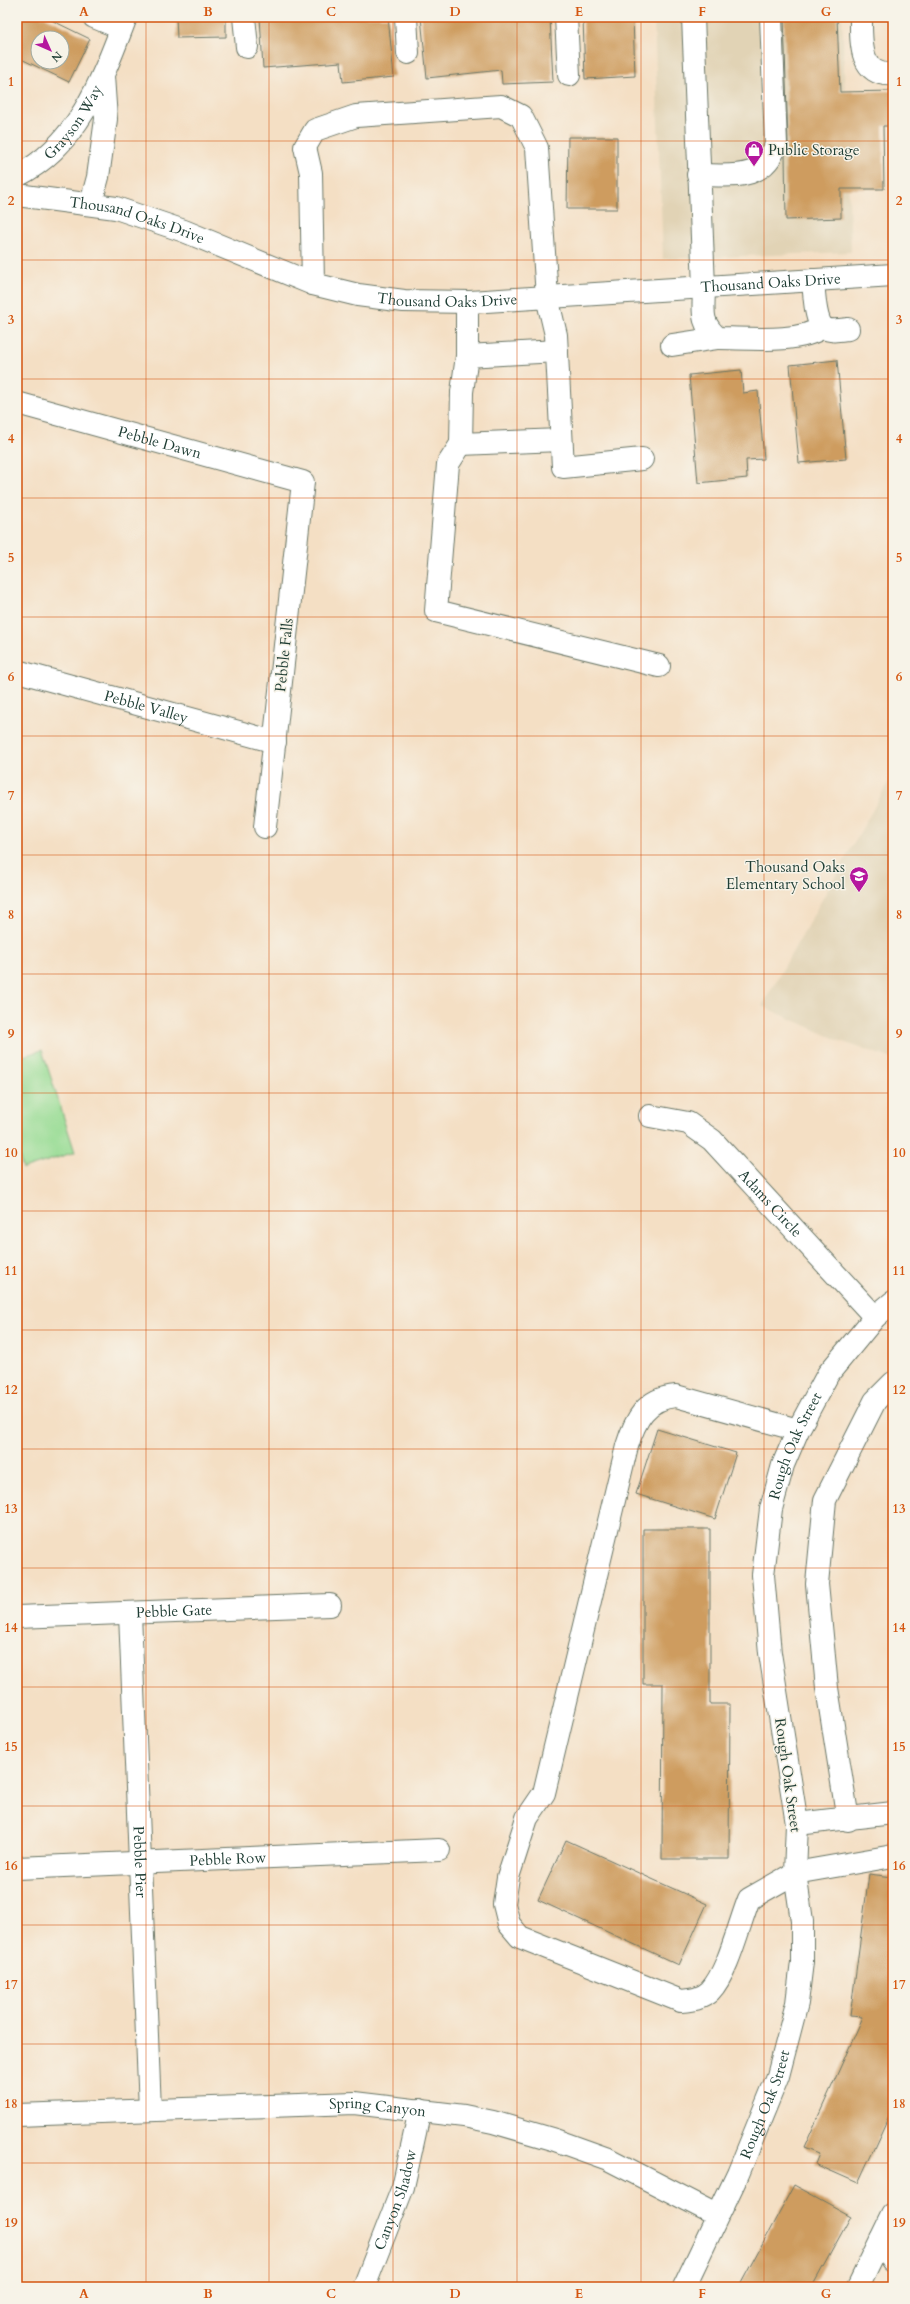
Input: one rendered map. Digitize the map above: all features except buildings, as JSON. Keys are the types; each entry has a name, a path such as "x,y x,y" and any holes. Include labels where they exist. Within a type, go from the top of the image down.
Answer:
{"street":[{"path":"94,17 124,23"},
{"path":"244,17 247,47"},
{"path":"406,17 408,54"},
{"path":"566,17 569,75"},
{"path":"693,17 704,320 707,329 718,338"},
{"path":"698,175 746,175 764,167 773,156 776,144 770,17"},
{"path":"861,17 862,52 867,63 876,71 893,74"},
{"name":"Grayson Way","path":"17,176 28,171 76,126 103,76 124,23"},
{"name":"Grayson Way","path":"91,203 98,177 106,120 103,76"},
{"path":"313,284 311,173 305,146 315,130 356,116 501,106 521,116 536,148 547,297 556,335 563,467 642,459"},
{"name":"Thousand Oaks Drive","path":"17,195 91,203 116,208 184,232 313,284 358,295 404,301 467,302 893,275"},
{"path":"813,280 818,321 823,328"},
{"path":"467,302 467,356 462,392 461,444 448,464 436,611 659,666"},
{"path":"672,346 718,338 782,338 813,334 823,328 833,330 848,329"},
{"path":"467,356 557,351"},
{"name":"Pebble Dawn","path":"17,403 303,482"},
{"path":"461,444 561,440"},
{"name":"Pebble Falls","path":"265,827 303,482"},
{"name":"Pebble Valley","path":"17,671 275,742"},
{"name":"Adams Circle","path":"650,1116 688,1123 712,1140 875,1317"},
{"name":"Rough Oak Street","path":"684,2287 717,2215 738,2174 776,2083 788,2043 797,2003 802,1962 802,1921 795,1872 797,1824 770,1653 763,1575 771,1509 783,1465 798,1430 828,1374 875,1317 893,1302"},
{"path":"841,1821 817,1584 825,1500 875,1402 893,1383"},
{"path":"798,1430 676,1396 664,1397 642,1413 632,1430 627,1446 544,1793 527,1818 508,1877 504,1904 509,1924 520,1937 681,2001 698,1999 710,1991 723,1971 749,1899 795,1872 893,1856"},
{"name":"Pebble Gate","path":"17,1618 330,1605"},
{"name":"Pebble Pier","path":"130,1614 150,2110"},
{"path":"797,1824 841,1821 893,1813"},
{"name":"Pebble Row","path":"17,1868 439,1850"},
{"name":"Spring Canyon","path":"17,2115 354,2103 420,2110 493,2122 555,2140 614,2162 717,2215"},
{"name":"Canyon Shadow","path":"364,2287 403,2187 420,2110"},
{"path":"858,2287 893,2215"},
{"path":"881,2240 893,2261"}],"shaded area":[{"name":"Public Storage","path":"654,17 842,17 851,252 663,259"},
{"name":"Thousand Oaks Elementary School","path":"893,768 893,1059 840,1041 762,1006 889,781"}],"green space":[{"path":"42,1050 75,1152 23,1169 17,1149 17,1058"}],"place":[{"name":"Public Storage","path":"754,167"},
{"name":"Thousand Oaks Elementary School","path":"859,893"}]}
